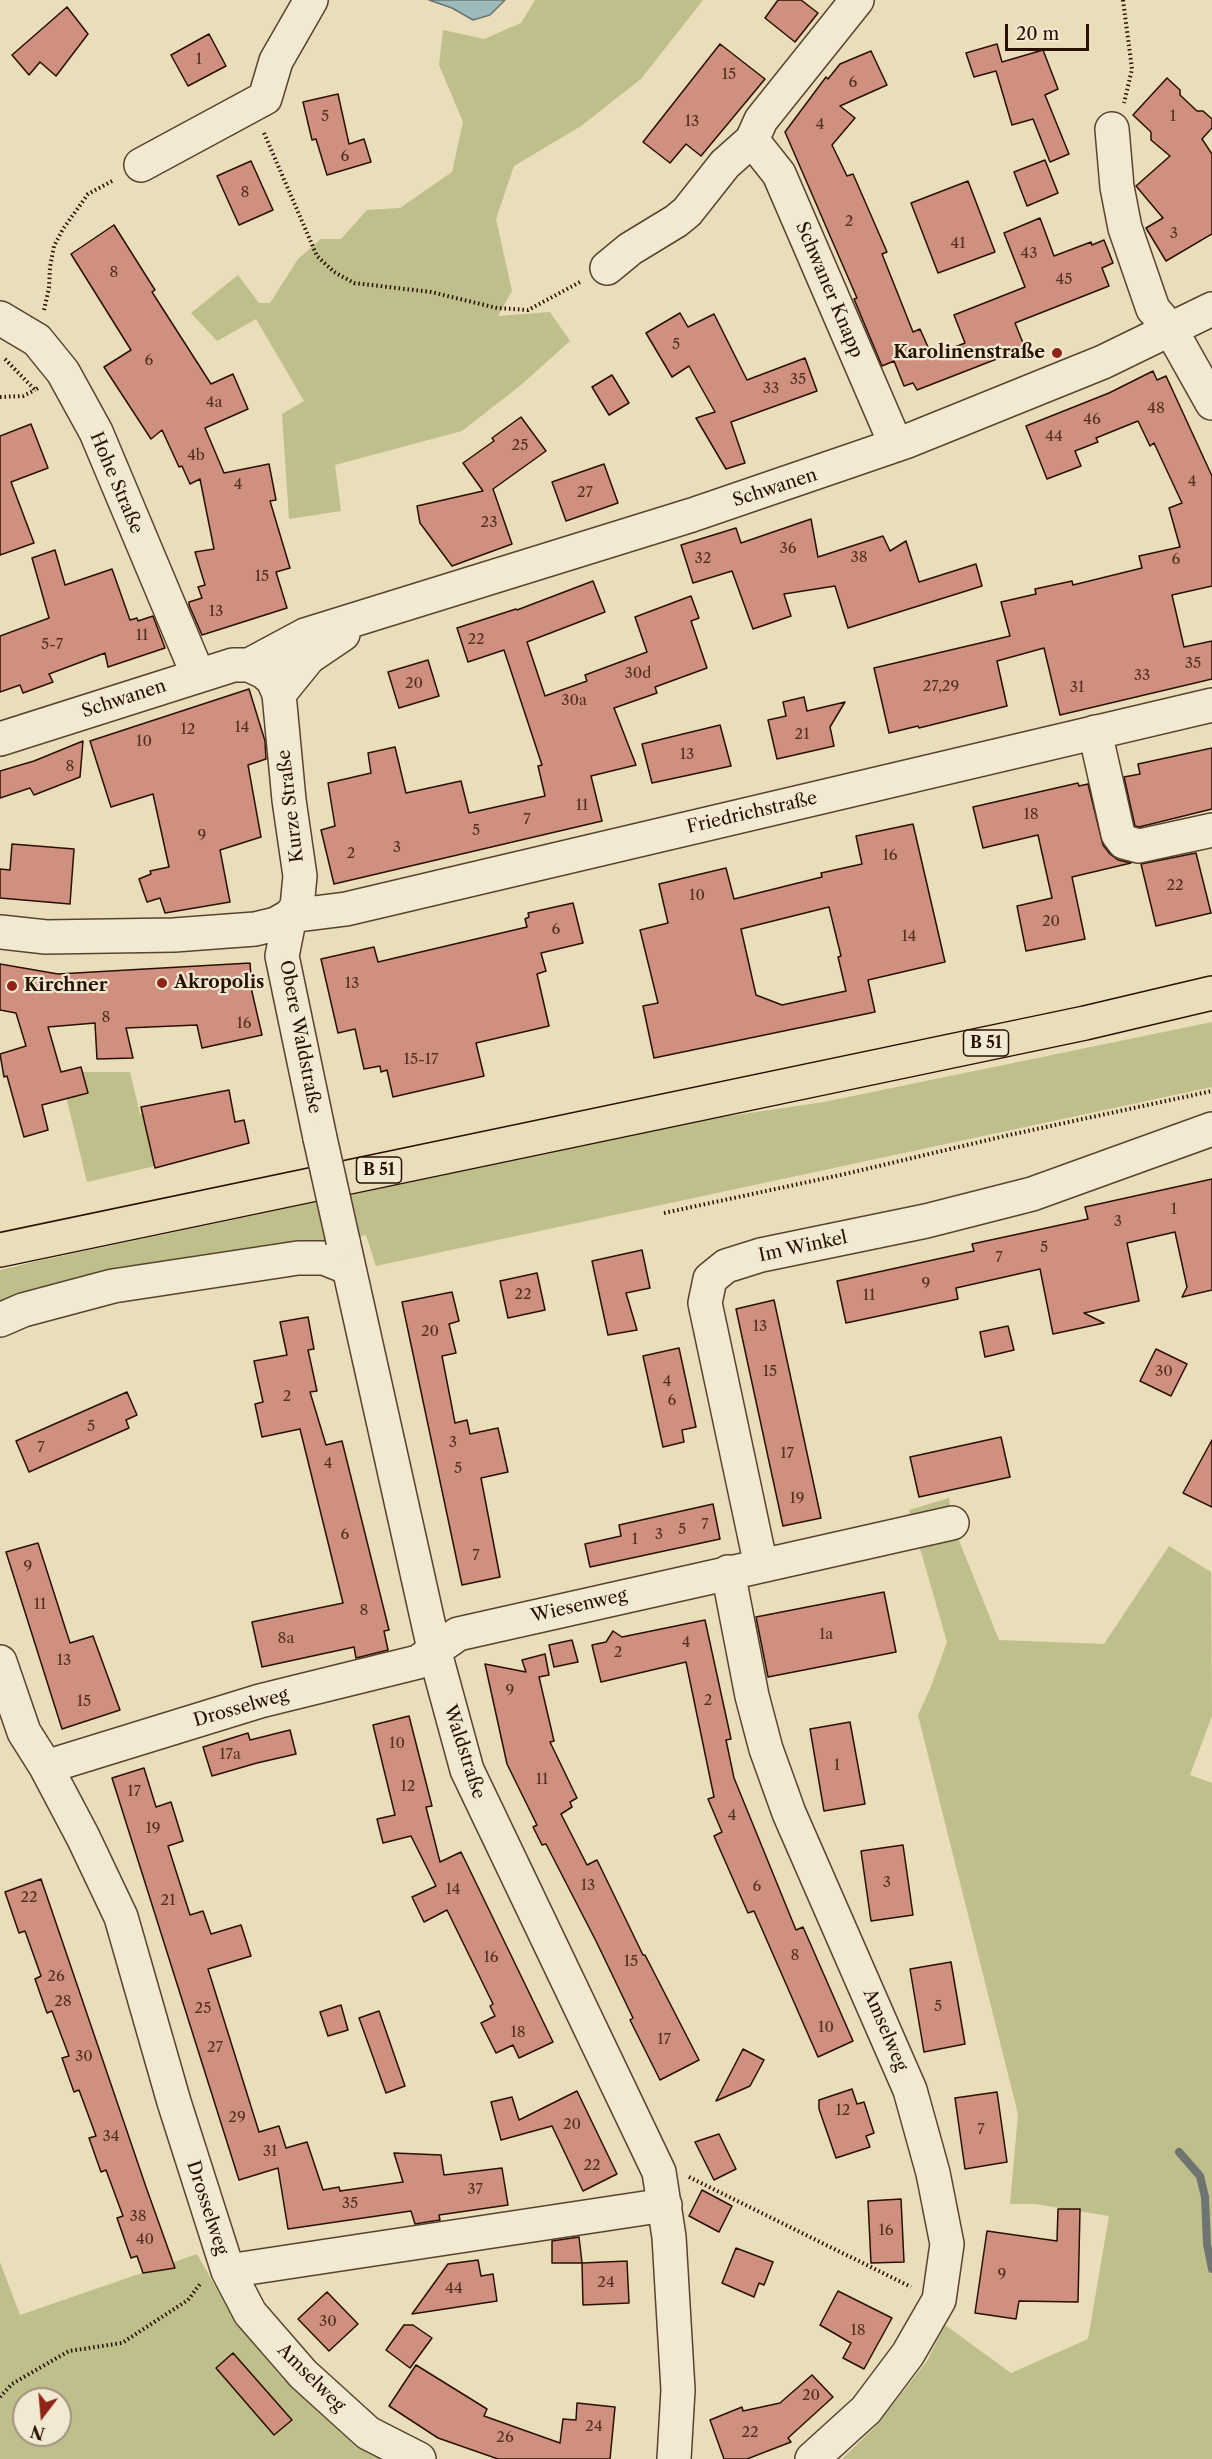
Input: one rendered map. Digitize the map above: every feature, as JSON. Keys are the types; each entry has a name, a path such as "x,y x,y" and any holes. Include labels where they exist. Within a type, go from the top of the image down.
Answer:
{"main road":[{"name":"B 51","path":"0,1250 1085,1023 1212,993"}],"street":[{"path":"141,165 265,98 276,61 311,0"},
{"path":"607,268 630,249 687,212 725,164 752,140 761,120 857,0"},
{"path":"1112,129 1117,187 1125,228 1153,309 1170,330 1212,403"},
{"name":"Schwaner Knapp","path":"752,140 779,174 896,445"},
{"name":"Schwanen","path":"0,739 198,675 233,665 249,665 305,635 703,512 896,445 1051,385 1212,309"},
{"name":"Hohe Straße","path":"0,318 37,340 63,372 96,432 198,675"},
{"name":"Schwanen","path":"279,694 309,657 369,617"},
{"path":"249,665 264,672 273,680 279,694"},
{"name":"Kurze Straße","path":"279,694 289,800 300,876 297,907 290,916"},
{"name":"Friedrichstraße","path":"290,916 346,909 1212,705"},
{"path":"1095,732 1118,834 1124,842 1139,846 1212,830"},
{"path":"0,932 46,937 174,935 255,929 276,924 290,916"},
{"name":"Obere Waldstraße","path":"290,916 282,956 346,1254"},
{"name":"Im Winkel","path":"760,1566 705,1303 710,1279 726,1266 761,1255 926,1221 1032,1194 1212,1129"},
{"path":"0,1320 23,1310 125,1284 298,1258 324,1258 346,1254"},
{"name":"Waldstraße","path":"346,1254 434,1649 460,1748 480,1802 653,2155 659,2172 665,2205"},
{"path":"728,1572 952,1523"},
{"name":"Wiesenweg","path":"434,1649 458,1634 728,1572"},
{"name":"Amselweg","path":"728,1572 752,1696 765,1749 789,1814 910,2090 933,2173 947,2244 939,2301 908,2354 866,2410 812,2459"},
{"name":"Drosselweg","path":"45,1767 260,1701 418,1662 434,1649"},
{"name":"Drosselweg","path":"0,1662 24,1732 83,1837 121,1917 174,2102 225,2264 665,2205"},
{"path":"665,2205 678,2390 674,2459"},
{"name":"Amselweg","path":"225,2264 250,2313 303,2374 368,2433 419,2459"}],"path":[{"path":"1112,129 1121,117 1132,69 1124,0"},
{"path":"253,104 317,256 334,272 354,283 431,292 497,308 528,310 607,268"},
{"path":"37,340 50,288 50,267 54,246 63,229 88,194 141,165"},
{"path":"0,397 23,396 35,390"},
{"path":"664,1213 1212,1091"},
{"path":"659,2172 683,2174 939,2301"},
{"path":"0,2397 12,2384 69,2351 122,2343 188,2300 225,2264"}],"green space":[{"path":"535,0 703,0 641,79 581,126 514,166 496,219 512,291 498,316 550,312 570,341 521,385 462,431 335,465 341,511 289,519 282,414 304,401 256,319 217,341 191,313 238,275 259,303 270,303 298,259 321,239 341,239 367,210 400,208 452,172 463,122 439,65 443,30 484,39 521,23"},
{"path":"1212,1022 1212,1087 376,1266 366,1235 97,1277 0,1309 0,1270 38,1261 709,1119 824,1102"},
{"path":"60,1072 130,1072 155,1166 87,1182"},
{"path":"949,1498 952,1523 999,1640 1104,1644 1169,1546 1211,1572 1212,1716 1190,1775 1212,1783 1212,2459 842,2459 876,2426 927,2361 945,2325 1011,2373 1088,2339 1109,2216 1035,2204 1010,2204 1018,2114 918,1715 947,1642 909,1510"},
{"path":"197,2254 237,2325 283,2379 356,2447 379,2459 0,2459 0,2262 20,2315"}],"water":[{"path":"429,0 505,0 490,15 473,20 452,8"}],"building":[{"path":"778,0 801,0 818,13 795,42 765,18"},
{"path":"67,7 88,34 56,76 40,62 29,75 12,55"},
{"path":"209,34 226,66 188,86 171,55"},
{"path":"720,44 765,79 701,156 686,144 670,163 643,142"},
{"path":"997,44 1002,62 1043,50 1058,89 1045,95 1069,154 1050,162 1033,119 1012,125 996,71 974,77 966,53"},
{"path":"871,51 887,85 840,106 855,118 832,145 847,176 853,174 887,252 882,254 913,332 920,329 932,356 965,343 954,315 1025,287 1004,233 1040,218 1054,256 1091,242 1092,245 1104,240 1113,263 1102,268 1109,286 1015,323 1025,348 917,390 913,383 904,386 894,361 882,366 854,299 857,298 785,132 826,77 828,79 840,64"},
{"path":"1167,78 1180,90 1180,95 1197,111 1203,111 1212,119 1212,128 1202,139 1212,154 1212,234 1166,261 1146,228 1163,218 1136,186 1170,156 1151,140 1151,132 1133,115"},
{"path":"338,94 349,144 364,139 371,162 327,175 316,139 312,140 303,102"},
{"path":"1045,160 1058,193 1027,206 1014,172"},
{"path":"251,161 273,210 239,225 217,176"},
{"path":"968,181 995,252 938,273 911,203"},
{"path":"114,225 155,290 152,292 211,384 233,374 248,409 205,428 224,473 269,464 276,500 270,501 290,568 276,572 287,608 202,635 189,605 189,602 202,598 198,587 205,585 195,552 214,549 200,479 190,484 182,466 179,467 162,430 151,439 104,367 131,350 71,254"},
{"path":"680,313 688,327 714,314 747,380 805,358 817,391 731,422 745,463 726,469 696,418 715,412 689,366 672,377 646,333"},
{"path":"1153,371 1157,380 1166,376 1212,476 1212,586 1172,595 1184,647 1212,641 1212,679 1060,715 1044,648 997,661 1007,706 919,728 918,726 889,733 874,668 1010,636 1001,602 1036,594 1035,589 1072,581 1073,585 1142,568 1139,556 1180,547 1169,508 1182,503 1154,443 1150,446 1138,421 1096,438 1098,442 1075,451 1081,466 1047,479 1026,426 1109,393"},
{"path":"612,375 629,403 609,415 592,387"},
{"path":"521,417 546,451 493,489 512,544 452,566 420,523 417,506 483,491 463,463 494,441 492,438"},
{"path":"31,424 48,468 11,482 34,543 0,555 0,436"},
{"path":"604,464 618,503 566,521 552,482"},
{"path":"811,519 818,557 883,536 890,551 906,541 919,582 976,564 982,586 848,628 835,586 784,594 791,616 753,629 732,571 693,583 681,545 736,528 741,543"},
{"path":"55,550 65,585 112,569 130,620 137,618 138,621 153,616 165,648 108,667 105,653 49,674 53,682 23,693 20,685 0,692 0,636 49,618 32,558"},
{"path":"593,581 605,612 527,642 545,696 587,681 585,675 647,652 635,617 691,596 699,618 691,621 707,668 655,687 657,693 614,708 636,765 591,776 602,821 334,884 321,830 335,826 328,783 371,773 368,753 395,747 406,793 461,781 469,813 545,796 538,766 542,765 504,650 468,662 457,628 517,610"},
{"path":"428,660 439,696 399,708 388,672"},
{"path":"249,689 265,741 266,759 248,765 261,837 220,850 230,902 165,913 160,898 147,902 139,879 151,874 150,871 169,867 153,794 111,807 90,741"},
{"path":"804,697 807,711 845,702 830,727 834,746 777,759 768,720 786,716 783,702"},
{"path":"720,725 731,766 652,783 642,744"},
{"path":"83,741 80,777 34,795 30,788 0,798 0,771 34,761"},
{"path":"1212,748 1212,809 1139,827 1135,826 1124,777 1140,774 1138,764"},
{"path":"1078,783 1079,786 1088,784 1103,845 1118,860 1131,863 1072,877 1085,939 1026,951 1017,906 1052,898 1038,835 983,848 973,807"},
{"path":"913,824 945,962 868,980 875,1012 654,1058 643,1006 658,1003 640,930 668,923 659,884 726,868 734,899 822,877 821,873 862,864 856,836","holes":["829,907 841,956 838,957 846,991 782,1005 756,995 741,929"]},
{"path":"12,844 74,849 70,904 0,898 0,869 10,870"},
{"path":"1196,853 1211,913 1156,926 1141,864"},
{"path":"573,903 583,943 541,953 546,971 537,974 549,1026 476,1043 484,1076 393,1097 387,1070 381,1072 380,1066 364,1069 355,1029 338,1033 321,959 374,947 378,962 527,927 525,919 529,917 528,913"},
{"path":"250,963 252,992 262,1035 202,1048 197,1025 126,1028 133,1058 97,1059 95,1023 48,1027 61,1072 81,1067 88,1093 42,1105 48,1130 24,1137 7,1076 4,1077 0,1054 26,1046 16,1013 0,1010 0,964 58,974"},
{"path":"229,1090 235,1122 244,1120 249,1143 155,1168 141,1107"},
{"path":"1212,1179 1212,1290 1182,1297 1187,1287 1175,1232 1127,1243 1139,1301 1084,1313 1104,1323 1053,1334 1040,1269 956,1288 958,1299 846,1323 837,1281 974,1251 972,1244 1088,1219 1085,1207"},
{"path":"642,1250 650,1288 626,1293 637,1330 608,1335 592,1261"},
{"path":"537,1273 545,1310 508,1318 500,1281"},
{"path":"452,1292 459,1321 449,1324 456,1353 442,1356 455,1423 467,1420 470,1434 498,1428 508,1472 481,1478 500,1577 462,1585 402,1302"},
{"path":"774,1300 821,1518 783,1526 736,1309"},
{"path":"308,1317 314,1349 308,1350 317,1391 310,1392 326,1445 342,1441 389,1630 384,1631 388,1650 356,1658 354,1647 262,1667 252,1622 343,1603 300,1429 262,1437 255,1404 263,1402 254,1361 287,1355 280,1322"},
{"path":"1008,1326 1014,1350 985,1357 980,1332"},
{"path":"679,1348 696,1427 682,1430 684,1442 663,1447 643,1356"},
{"path":"1156,1349 1187,1364 1171,1396 1140,1381"},
{"path":"127,1392 137,1415 126,1420 129,1428 29,1472 16,1441"},
{"path":"1001,1437 1010,1477 919,1497 910,1457"},
{"path":"1212,1440 1212,1507 1183,1493"},
{"path":"713,1504 720,1539 590,1567 585,1544 621,1536 619,1525"},
{"path":"38,1543 70,1643 93,1636 120,1710 62,1729 6,1552"},
{"path":"884,1592 896,1652 768,1677 756,1617"},
{"path":"705,1620 731,1739 726,1740 734,1778 796,1930 803,1927 853,2041 818,2057 754,1911 748,1913 714,1836 722,1832 708,1799 714,1797 686,1662 601,1682 592,1645 606,1642 613,1631 622,1637"},
{"path":"572,1640 578,1662 554,1667 549,1645"},
{"path":"545,1654 549,1675 539,1677 554,1741 550,1742 577,1798 570,1802 572,1807 561,1814 587,1865 597,1860 643,1955 699,2060 660,2080 630,2020 633,2018 596,1941 546,1844 542,1845 533,1827 537,1825 507,1764 485,1664 526,1672 522,1660"},
{"path":"409,1716 432,1806 426,1807 440,1862 461,1852 553,2042 519,2058 513,2045 496,2053 481,2023 495,2016 490,2006 493,2004 447,1910 424,1922 412,1897 436,1886 411,1836 383,1843 377,1819 395,1815 373,1725"},
{"path":"850,1722 865,1804 824,1811 810,1729"},
{"path":"290,1730 296,1754 212,1776 203,1747 248,1733 250,1740"},
{"path":"144,1768 156,1807 171,1802 183,1841 168,1846 190,1915 203,1911 211,1934 241,1925 251,1956 208,1969 259,2132 279,2126 286,2148 307,2142 323,2190 339,2187 340,2191 403,2182 394,2153 441,2155 444,2175 502,2168 508,2205 439,2215 440,2220 415,2224 411,2211 288,2229 278,2168 239,2180 112,1778"},
{"path":"903,1845 913,1915 871,1921 861,1851"},
{"path":"41,1879 175,2268 143,2273 137,2256 131,2258 117,2218 123,2216 106,2170 101,2172 89,2138 96,2136 79,2090 74,2092 62,2058 69,2056 52,2011 47,2013 35,1979 41,1976 25,1931 19,1933 5,1892"},
{"path":"951,1962 965,2044 924,2052 910,1969"},
{"path":"341,2005 348,2030 328,2036 320,2012"},
{"path":"379,2011 405,2086 386,2093 359,2018"},
{"path":"743,2049 764,2060 750,2086 716,2101"},
{"path":"852,2089 857,2104 864,2102 874,2133 866,2136 870,2147 836,2158 819,2109 819,2100"},
{"path":"577,2091 617,2174 583,2191 552,2126 501,2140 491,2102 512,2097 519,2120"},
{"path":"997,2092 1007,2162 965,2169 955,2098"},
{"path":"719,2134 736,2169 714,2180 695,2142"},
{"path":"702,2190 732,2206 719,2232 689,2216"},
{"path":"901,2199 904,2262 871,2263 868,2201"},
{"path":"1058,2209 1080,2209 1078,2302 1019,2301 1016,2319 975,2313 987,2231 1057,2241"},
{"path":"579,2237 582,2263 552,2263 552,2241"},
{"path":"736,2248 773,2262 764,2285 759,2283 754,2297 722,2283"},
{"path":"478,2260 481,2276 493,2274 497,2301 412,2314 448,2264"},
{"path":"627,2261 629,2303 583,2305 582,2263"},
{"path":"838,2291 892,2318 864,2369 843,2358 851,2343 820,2325"},
{"path":"327,2292 358,2324 329,2351 298,2319"},
{"path":"404,2325 413,2325 432,2338 410,2368 386,2350"},
{"path":"233,2353 292,2420 274,2435 216,2368"},
{"path":"416,2365 487,2409 484,2416 560,2443 563,2419 576,2420 577,2403 615,2407 610,2459 498,2459 438,2438 389,2406"},
{"path":"812,2375 833,2397 788,2438 791,2442 747,2459 724,2459 710,2420 742,2407 743,2411 780,2403"}],"waterway":[{"path":"1179,2152 1200,2176 1205,2197 1207,2244 1212,2269"}],"place":[{"name":"Karolinenstraße","path":"1057,353"},
{"name":"Akropolis","path":"162,983"},
{"name":"Kirchner","path":"12,986"}]}
